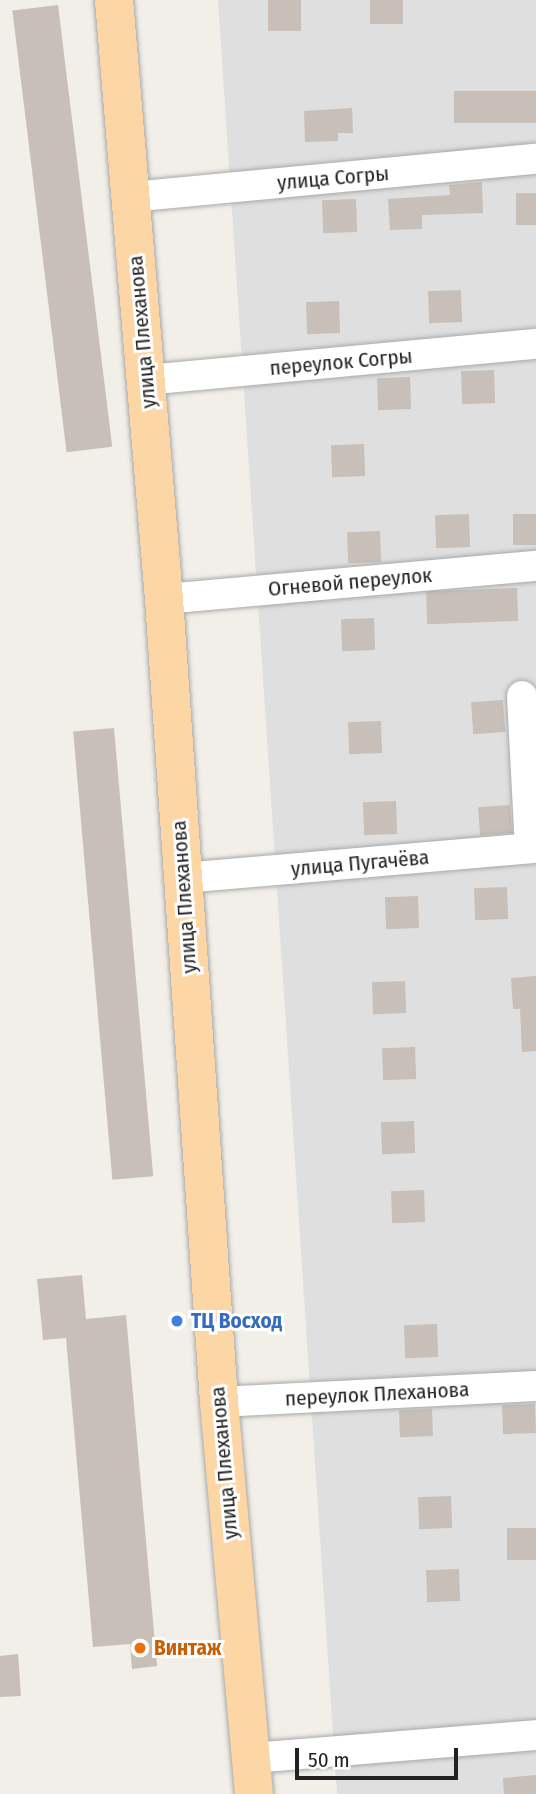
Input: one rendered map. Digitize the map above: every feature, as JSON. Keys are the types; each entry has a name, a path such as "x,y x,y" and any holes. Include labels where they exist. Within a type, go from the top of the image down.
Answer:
{"main road":[{"name":"улица Плеханова","path":"114,0 163,598 219,1402 252,1776"}],"street":[{"name":"улица Согры","path":"131,197 536,159"},
{"name":"переулок Согры","path":"146,380 536,344"},
{"name":"Огневой переулок","path":"163,598 536,566"},
{"path":"522,696 533,848"},
{"name":"улица Пугачёва","path":"183,878 533,848"},
{"name":"переулок Плеханова","path":"219,1402 536,1386"},
{"path":"252,1776 536,1735"}],"shaded area":[{"path":"218,0 536,0 536,1794 337,1794"}],"building":[{"path":"268,0 301,0 301,31 268,31"},
{"path":"370,0 403,0 403,24 370,24"},
{"path":"58,5 112,447 67,452 12,11"},
{"path":"454,91 536,91 536,123 454,123"},
{"path":"352,108 353,133 338,133 338,141 305,142 304,111"},
{"path":"482,182 483,213 422,215 422,229 390,230 388,199 450,195 449,185"},
{"path":"516,193 536,193 536,225 516,225"},
{"path":"356,199 357,232 323,233 322,200"},
{"path":"461,290 462,322 429,323 428,291"},
{"path":"339,301 340,333 307,334 306,302"},
{"path":"494,370 495,403 462,404 461,371"},
{"path":"410,377 411,409 378,410 377,378"},
{"path":"364,444 365,476 332,477 331,445"},
{"path":"469,514 470,547 436,548 435,515"},
{"path":"513,514 536,514 536,545 513,545"},
{"path":"380,531 381,562 348,563 347,532"},
{"path":"517,588 518,621 427,624 426,591"},
{"path":"374,618 375,650 342,651 341,619"},
{"path":"503,700 505,732 473,734 471,702"},
{"path":"381,721 382,753 349,754 348,722"},
{"path":"114,728 153,1176 112,1180 73,732"},
{"path":"396,801 397,834 364,835 363,802"},
{"path":"510,805 512,833 480,835 478,807"},
{"path":"507,887 508,919 475,920 474,888"},
{"path":"418,896 419,928 386,929 385,897"},
{"path":"536,976 536,1051 522,1052 520,1009 513,1009 511,978"},
{"path":"405,981 406,1013 373,1014 372,982"},
{"path":"415,1047 416,1079 383,1080 382,1048"},
{"path":"414,1121 415,1153 382,1154 381,1122"},
{"path":"424,1190 425,1222 392,1223 391,1191"},
{"path":"82,1275 86,1319 126,1315 157,1666 132,1669 130,1644 93,1647 66,1338 43,1340 37,1279"},
{"path":"437,1324 438,1357 405,1358 404,1325"},
{"path":"535,1404 536,1433 503,1434 502,1405"},
{"path":"432,1409 433,1436 400,1437 399,1410"},
{"path":"451,1496 452,1528 419,1529 418,1497"},
{"path":"507,1528 536,1528 536,1560 507,1560"},
{"path":"459,1569 460,1601 427,1602 426,1570"},
{"path":"18,1654 21,1696 0,1697 0,1656"},
{"path":"536,1775 536,1794 504,1794 503,1778"}],"place":[{"name":"ТЦ Восход","path":"177,1321"},
{"name":"Винтаж","path":"140,1648"}]}
